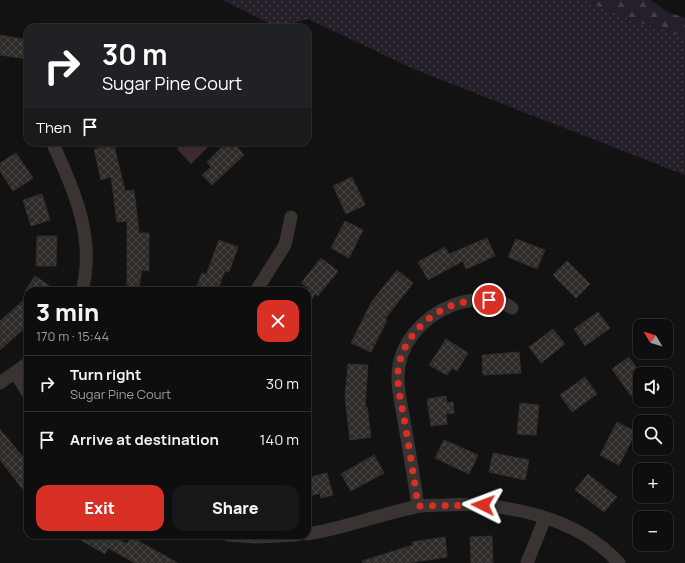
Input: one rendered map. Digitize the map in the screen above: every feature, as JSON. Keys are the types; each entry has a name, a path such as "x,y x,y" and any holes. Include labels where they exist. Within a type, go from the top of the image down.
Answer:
{"street":[{"path":"54,146 83,219 87,238 88,262 83,287"},
{"path":"258,287 284,245 291,218"},
{"path":"418,506 398,380 402,355 416,330 430,318 454,304 489,300 504,303 512,308"},
{"path":"0,383 24,366"},
{"path":"15,373 24,387"},
{"path":"311,533 345,526 389,512 418,506 483,505 514,510 545,518 570,528 592,540 612,555 619,563"},
{"path":"527,563 545,518"}],"green space":[{"path":"223,0 583,0 640,23 685,36 685,175 416,70 308,19 288,24 270,24"},
{"path":"583,0 650,0 670,13 685,18 685,36 640,23"}],"shaded area":[{"path":"180,146 209,146 191,164 177,149"}],"building":[{"path":"0,35 24,39 24,58 0,55"},
{"path":"114,146 125,191 134,190 139,233 149,233 149,271 142,270 139,287 127,287 127,221 117,222 111,177 101,180 94,149"},
{"path":"223,146 236,146 244,155 212,185 202,175 211,167 207,162"},
{"path":"16,153 33,178 13,191 0,171 0,163"},
{"path":"352,177 365,205 346,214 333,186"},
{"path":"42,194 50,220 31,226 23,200"},
{"path":"345,221 363,230 349,258 331,248"},
{"path":"37,236 57,236 56,266 36,266"},
{"path":"487,238 495,256 466,269 463,261 428,280 418,262 445,247 449,254"},
{"path":"516,239 545,250 537,269 508,257"},
{"path":"219,240 238,247 229,272 225,271 219,287 197,287 202,273 206,275"},
{"path":"321,258 338,271 318,296 315,294 311,300 311,287 307,287 301,283"},
{"path":"567,261 590,284 576,298 553,275"},
{"path":"397,270 413,283 385,319 387,320 371,352 351,343 372,301"},
{"path":"35,276 51,287 28,287"},
{"path":"24,300 24,329 0,350 0,321"},
{"path":"598,312 610,328 585,346 574,329"},
{"path":"553,329 565,344 541,363 529,347"},
{"path":"446,339 468,353 457,371 452,368 447,375 429,365"},
{"path":"519,352 521,373 483,375 482,355"},
{"path":"629,357 636,367 633,367 633,398 612,369"},
{"path":"348,364 368,365 365,407 367,407 371,437 350,440 345,396"},
{"path":"585,377 597,394 572,412 560,395"},
{"path":"446,396 447,403 453,402 454,413 446,414 447,424 431,426 427,399"},
{"path":"520,403 539,405 536,435 517,434"},
{"path":"617,422 633,430 633,438 619,465 600,455"},
{"path":"0,429 24,458 24,491 0,460"},
{"path":"444,440 478,455 469,474 435,458"},
{"path":"493,453 529,460 525,480 489,472"},
{"path":"374,455 384,473 351,491 341,474"},
{"path":"327,473 333,495 321,498 320,493 311,496 311,477"},
{"path":"588,474 617,497 604,512 575,490"},
{"path":"492,536 493,563 471,563 470,537"},
{"path":"445,537 447,557 409,563 363,563 362,561 413,545 412,542"},
{"path":"79,539 119,539 127,544 130,539 135,539 178,563 135,563 108,548 105,554"}],"route":[{"path":"483,505 465,504 418,506 398,380 398,369 408,342 416,330 430,318 443,309 454,304 489,300"}]}
